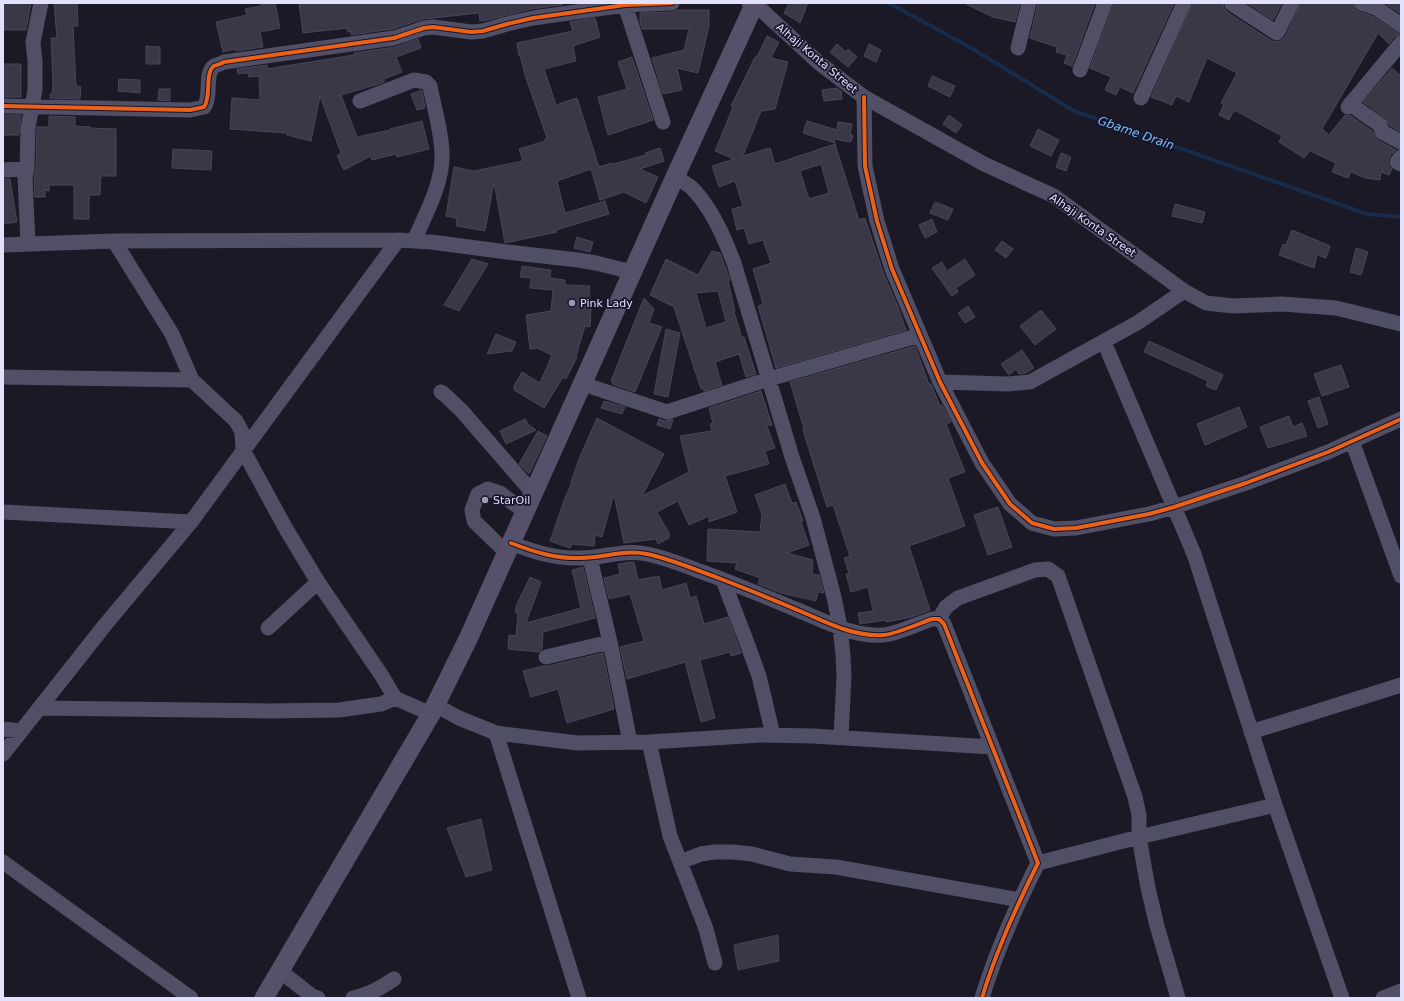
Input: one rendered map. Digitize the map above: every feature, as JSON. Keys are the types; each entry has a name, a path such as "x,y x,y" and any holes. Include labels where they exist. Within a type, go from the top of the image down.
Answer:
{"main road":[{"path":"264,998 433,710 468,639 753,3"}],"street":[{"path":"28,244 25,177 28,128 35,83 33,42 41,3"},
{"path":"3,106 32,108 198,109 204,107 208,102 210,75 214,66 224,62 394,38 424,28 433,27 471,32 483,31 533,18 625,6 672,3"},
{"name":"Alhaji Konta Street","path":"753,3 819,63 864,97 984,164 1054,196 1184,291 1206,302 1233,306 1282,304 1336,308 1401,324"},
{"path":"1018,48 1030,3"},
{"path":"1080,70 1105,3"},
{"path":"1141,98 1184,3"},
{"path":"1232,3 1277,33 1292,3"},
{"path":"1361,3 1378,9 1401,25"},
{"path":"625,6 663,122"},
{"path":"1401,43 1349,105 1380,125 1382,132 1401,142"},
{"path":"360,101 414,80 426,82 430,86 442,147 442,160 437,186 414,241"},
{"path":"864,97 865,166 877,221 892,269 940,382 982,462 1010,504 1032,523 1054,529 1076,528 1149,514 1174,507 1246,484 1328,452 1401,419"},
{"path":"1401,157 1397,162 1401,164"},
{"path":"3,170 26,169"},
{"path":"675,177 692,188 708,208 726,242 734,262 792,457 814,525 834,597 840,627 844,676 841,738"},
{"path":"3,754 105,625 191,522 398,240"},
{"path":"3,245 114,241 398,240 578,260 632,272"},
{"path":"114,241 172,334 192,380 236,421 242,432 243,450 286,529 318,582 382,676 395,698"},
{"path":"940,382 1008,384 1030,382 1137,323 1184,291"},
{"path":"582,384 667,412 769,379 920,335"},
{"path":"1104,342 1194,554 1275,805 1342,998"},
{"path":"3,377 192,380"},
{"path":"441,392 461,410 533,493"},
{"path":"1352,441 1401,576"},
{"path":"525,512 500,493 488,489 478,494 472,510 474,521 509,548 558,557 590,558 628,552 646,554 672,560 840,627 859,633 872,636 886,635 932,619 939,619 944,624 1038,863 1008,925 991,967 982,998"},
{"path":"3,512 191,522"},
{"path":"590,558 610,642 630,742"},
{"path":"939,619 946,607 958,598 1028,572 1048,569 1058,576 1135,797 1139,815 1139,837 1156,926 1178,998"},
{"path":"723,580 758,676 773,735"},
{"path":"268,628 318,582"},
{"path":"546,657 610,642"},
{"path":"1252,732 1401,685"},
{"path":"40,708 268,711 339,710 381,704 395,698 459,718 496,733 578,742 649,742 773,735 992,747"},
{"path":"3,729 21,731"},
{"path":"496,733 580,998"},
{"path":"649,742 670,836 706,929 715,963"},
{"path":"1038,863 1139,837 1275,805"},
{"path":"680,862 701,854 714,852 752,854 790,864 836,867 1020,900"},
{"path":"3,862 191,998"},
{"path":"280,971 312,996 318,998"},
{"path":"353,998 362,997 378,990 394,979"},
{"path":"1383,998 1401,991"}],"building":[{"path":"4,3 31,3 26,30 4,30"},
{"path":"54,3 77,3 78,26 73,26 76,86 81,87 80,99 50,98 50,94 52,94 53,82 51,38 57,38"},
{"path":"261,3 275,3 280,28 260,32 263,47 235,51 235,49 223,52 216,22 247,15 245,9 261,6"},
{"path":"299,3 562,3 562,5 531,9 480,21 479,13 423,19 392,29 351,35 351,31 348,32 347,28 303,33"},
{"path":"789,3 808,3 800,23 784,13"},
{"path":"964,3 1020,3 1015,22 993,17"},
{"path":"1038,3 1095,3 1072,66 1064,63 1067,55 1056,52 1057,47 1030,38"},
{"path":"1114,3 1174,3 1133,93 1120,87 1116,95 1105,90 1111,77 1090,68"},
{"path":"1193,3 1223,3 1227,12 1272,41 1276,42 1281,41 1285,37 1301,3 1352,3 1354,9 1374,17 1401,34 1394,37 1389,44 1378,33 1322,129 1329,135 1345,115 1351,116 1372,131 1378,140 1396,150 1390,156 1388,161 1389,166 1392,169 1389,175 1381,172 1380,180 1365,178 1351,172 1348,178 1332,172 1336,163 1310,151 1304,158 1279,142 1282,136 1234,110 1229,120 1219,115 1224,105 1221,103 1237,73 1207,58 1189,102 1176,96 1172,105 1151,97"},
{"path":"1247,3 1282,3 1273,20"},
{"path":"1385,3 1401,3 1401,14"},
{"path":"677,10 709,10 709,26 698,73 677,68 682,90 663,94 652,58 684,50 689,29 642,29 640,13 672,12"},
{"path":"595,18 600,37 573,46 576,61 544,69 556,105 577,98 599,167 646,155 645,153 660,148 664,161 640,169 658,177 646,203 624,192 600,200 591,169 557,181 565,213 605,201 609,214 553,231 557,232 505,243 494,182 485,231 457,226 456,218 446,216 454,167 474,171 523,161 519,149 545,141 547,138 525,75 520,55 519,56 517,43 573,31 570,22"},
{"path":"767,36 779,42 771,58 788,62 775,109 761,111 743,156 770,148 775,164 835,144 859,220 865,218 883,272 906,330 776,368 758,306 763,304 753,269 771,263 763,240 749,244 744,228 737,230 732,209 743,206 735,181 719,187 712,166 734,159 715,151 733,107 731,106 755,57 757,57","holes":["821,164 829,193 809,199 800,171"]},
{"path":"418,39 421,48 396,57 402,72 384,79 384,82 382,83 341,95 357,137 422,121 429,149 397,157 396,154 372,160 371,156 344,170 337,156 341,153 320,96 311,141 287,135 287,133 230,129 232,98 260,100 259,76 249,77 248,73 238,74 237,69 267,65 267,69 354,55 354,53 395,47"},
{"path":"837,44 846,52 848,49 857,57 848,67 830,52"},
{"path":"869,44 881,50 876,62 864,56"},
{"path":"146,46 160,47 160,64 146,64"},
{"path":"632,57 653,120 608,135 598,97 627,89 618,62"},
{"path":"3,64 21,64 21,97 3,97"},
{"path":"1392,68 1401,76 1401,132 1390,126 1385,118 1363,102"},
{"path":"932,76 955,86 950,97 928,86"},
{"path":"119,79 140,80 140,93 118,91"},
{"path":"837,88 841,91 842,99 824,101 822,90"},
{"path":"159,89 170,89 170,101 158,100"},
{"path":"422,90 425,108 417,110 411,94"},
{"path":"3,115 21,115 19,135 3,135"},
{"path":"949,115 962,125 956,133 943,124"},
{"path":"49,116 75,117 75,126 116,129 116,176 101,176 100,195 89,195 89,219 74,219 74,185 49,185 49,191 45,190 45,197 35,197 34,178 36,169 37,127 49,127"},
{"path":"807,121 837,130 838,122 852,124 850,135 853,135 851,142 834,139 835,143 803,133"},
{"path":"1038,129 1059,140 1051,156 1030,146"},
{"path":"173,149 212,151 211,170 172,168"},
{"path":"1061,153 1071,157 1066,171 1056,167"},
{"path":"3,179 10,179 17,222 3,224"},
{"path":"935,202 953,209 948,220 930,213"},
{"path":"1175,204 1205,212 1202,223 1172,216"},
{"path":"932,219 937,232 925,238 919,225"},
{"path":"1292,230 1330,246 1326,258 1317,255 1314,268 1279,255 1283,244 1286,245"},
{"path":"577,237 593,242 590,252 574,248"},
{"path":"1002,241 1013,249 1006,258 995,250"},
{"path":"1356,248 1368,252 1361,275 1350,272"},
{"path":"712,251 720,253 730,280 728,281 734,312 756,374 746,377 739,354 715,362 722,385 704,391 703,388 701,389 674,307 650,295 666,259 698,275","holes":["718,291 726,322 706,328 696,293"]},
{"path":"472,259 488,264 459,311 444,305"},
{"path":"965,259 975,275 956,288 958,292 952,296 932,268 942,262 947,271"},
{"path":"522,266 551,270 550,278 565,280 565,285 590,286 588,308 591,309 590,327 585,326 576,356 577,357 566,379 563,377 544,408 514,390 514,386 522,372 540,383 552,355 537,348 530,349 526,315 551,311 553,290 530,288 531,278 520,277"},
{"path":"644,298 654,309 649,323 662,327 635,392 612,384 613,381 611,381"},
{"path":"968,306 975,317 965,323 958,313"},
{"path":"1041,310 1056,329 1035,345 1020,326"},
{"path":"666,329 680,333 668,397 654,394"},
{"path":"496,334 516,342 512,351 487,354"},
{"path":"1149,341 1223,375 1216,390 1206,386 1208,381 1144,352"},
{"path":"915,346 929,384 931,384 940,406 942,405 951,422 946,424 965,472 948,478 965,526 909,546 930,610 912,617 886,622 886,620 860,624 858,613 873,611 868,587 851,592 846,574 849,573 844,558 850,556 833,505 827,507 790,382"},
{"path":"1022,350 1034,368 1026,373 1019,374 1016,369 1009,375 1001,364"},
{"path":"1341,365 1349,387 1322,396 1314,374"},
{"path":"761,391 772,425 767,426 775,448 765,451 769,464 725,476 737,512 709,522 709,516 689,525 678,501 657,512 669,533 669,538 658,544 656,539 624,543 614,494 602,537 595,535 594,546 572,544 570,548 550,541 579,459 597,418 664,454 642,496 689,472 680,436 712,431 710,424 713,423 709,408"},
{"path":"1319,397 1328,424 1318,428 1308,401"},
{"path":"604,401 625,407 622,414 601,408"},
{"path":"1239,407 1247,427 1205,445 1197,424"},
{"path":"1289,416 1293,427 1302,423 1307,436 1268,448 1260,427"},
{"path":"525,419 529,425 536,430 506,444 500,431"},
{"path":"659,419 665,421 673,419 670,429 657,425"},
{"path":"538,431 547,436 529,474 519,464"},
{"path":"785,484 792,503 796,502 803,521 801,522 809,545 787,553 813,560 812,574 819,575 824,593 818,592 816,601 781,593 758,584 760,578 735,569 737,563 707,561 708,529 760,532 762,515 755,495"},
{"path":"998,507 1012,547 988,555 974,515"},
{"path":"634,562 638,580 659,576 662,590 686,583 690,598 696,596 704,624 728,617 741,653 731,656 730,652 700,660 715,718 701,722 685,662 627,679 620,647 644,641 630,594 609,599 604,578 620,574 618,564"},
{"path":"583,567 595,618 543,632 542,649 539,652 508,649 509,635 516,636 518,613 515,612 517,604 530,577 541,582 526,623 581,608 572,570"},
{"path":"603,653 614,709 567,723 558,689 531,697 523,671"},
{"path":"481,819 492,870 466,877 447,828"},
{"path":"778,935 779,961 738,970 734,945"}],"waterway":[{"name":"Gbame Drain","path":"889,3 973,49 1074,111 1367,214 1401,217"}],"cycle path":[{"path":"3,106 190,110 204,107 208,97 209,74 214,66 224,62 394,38 424,28 433,27 471,32 483,31 533,18 625,5 672,3"},
{"path":"864,97 865,166 877,221 892,269 940,382 982,463 1010,504 1032,523 1054,529 1076,528 1149,514 1174,507 1246,483 1328,452 1401,419"},
{"path":"511,543 537,552 572,558 589,558 622,553 639,553 656,556 716,577 840,628 861,634 883,635 900,631 932,619 939,619 944,624 1038,863 1007,929 982,998"}],"place":[{"name":"Pink Lady","path":"572,303"},
{"name":"StarOil","path":"485,500"}]}
